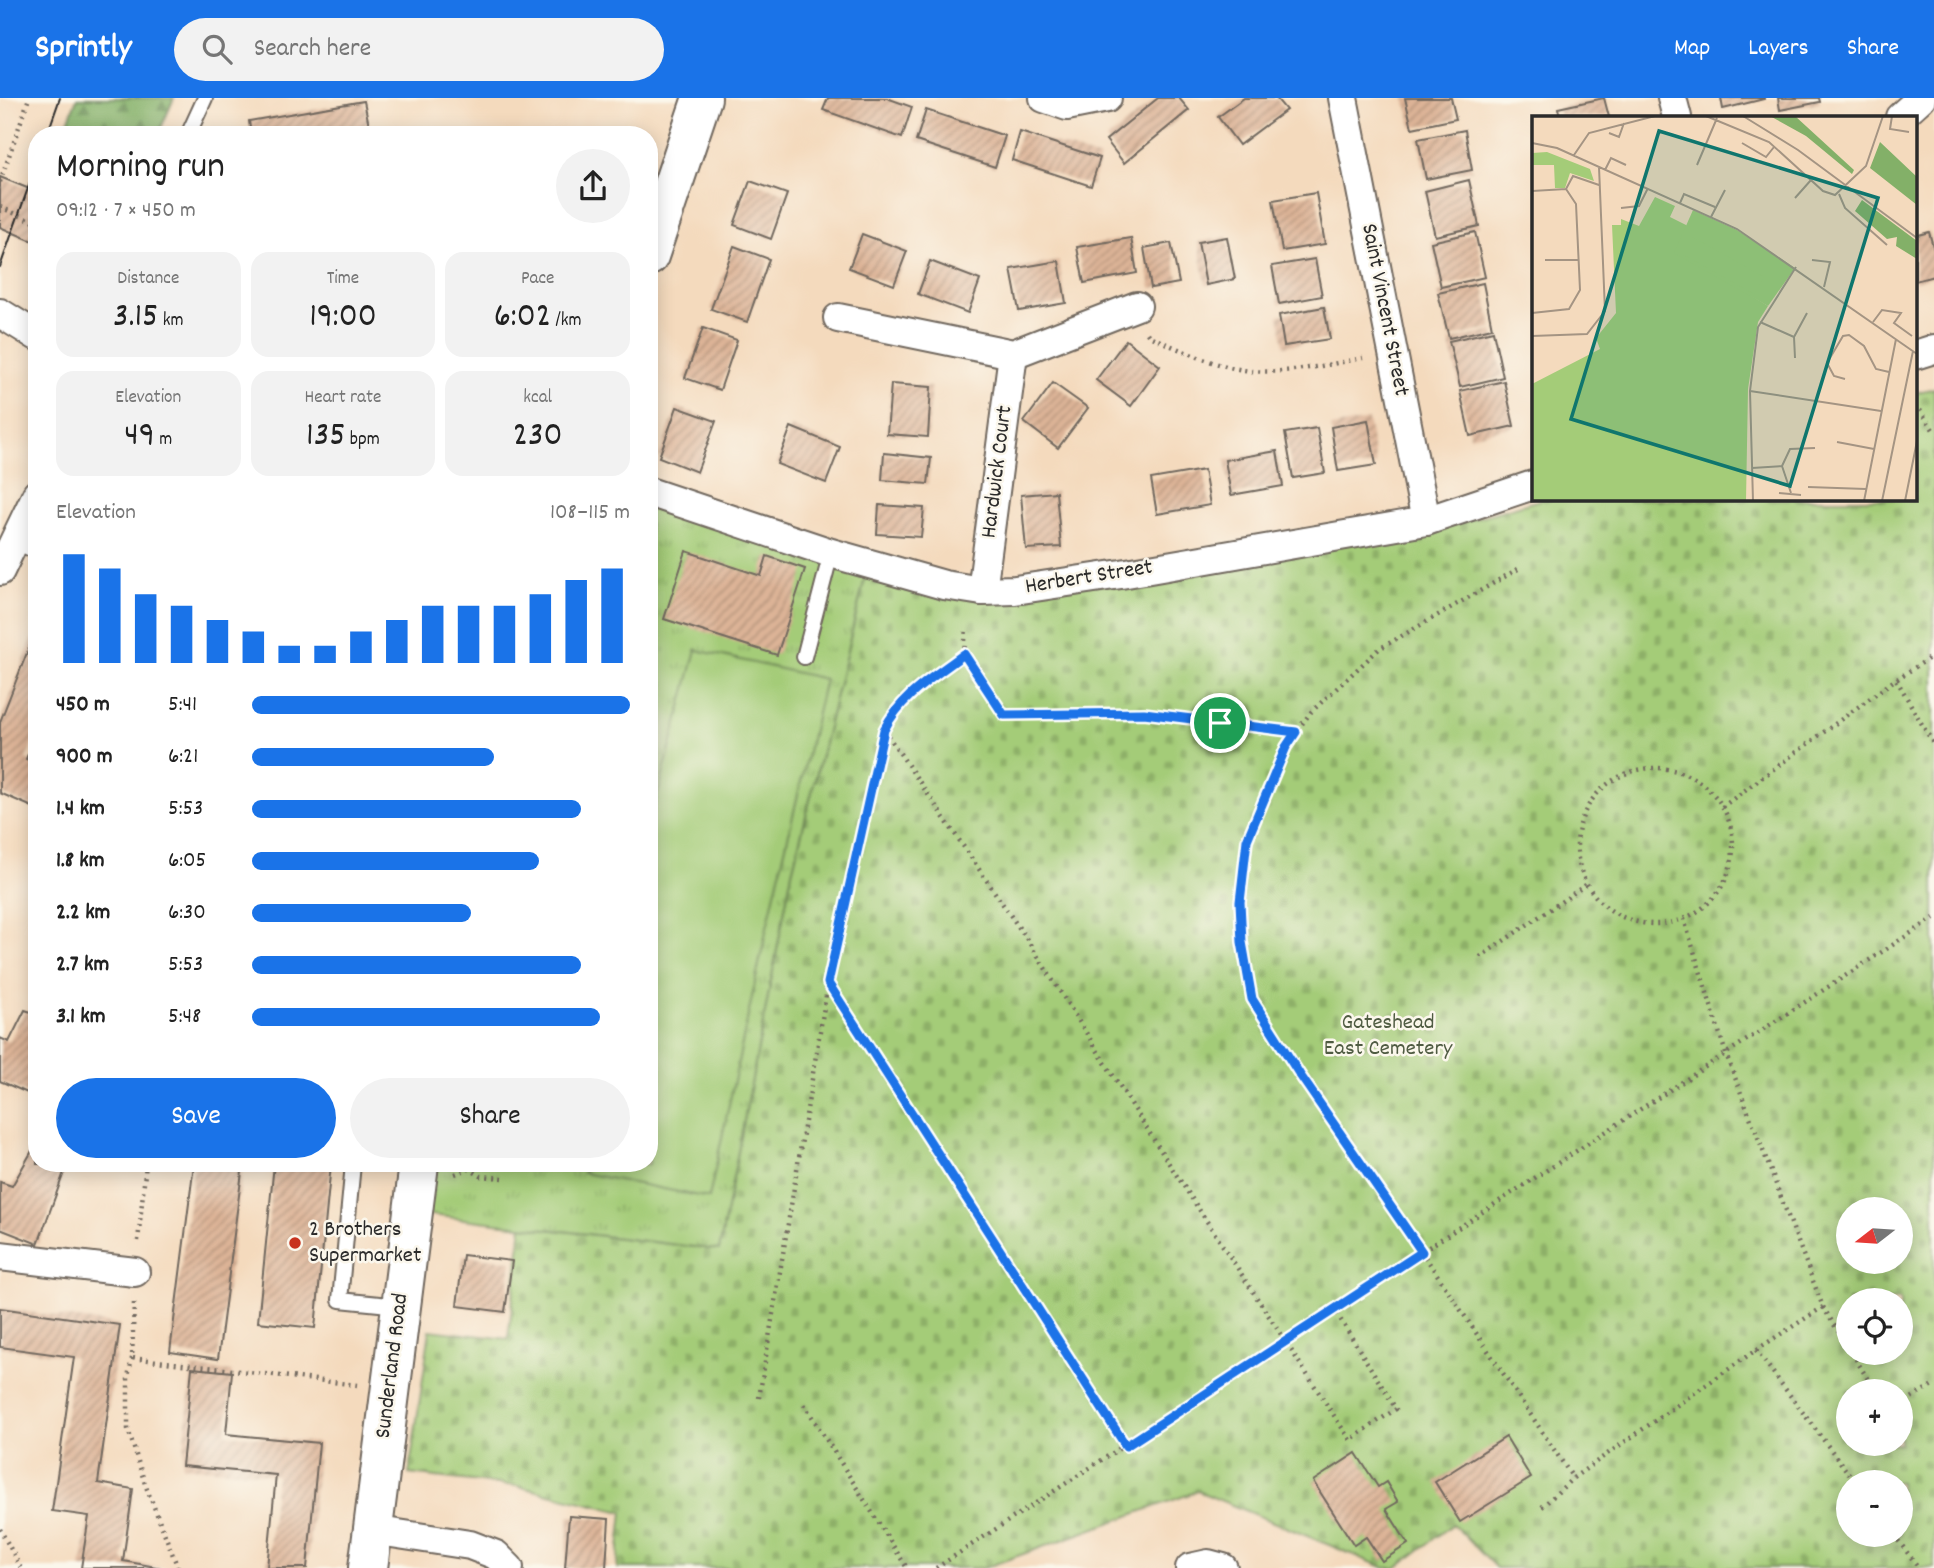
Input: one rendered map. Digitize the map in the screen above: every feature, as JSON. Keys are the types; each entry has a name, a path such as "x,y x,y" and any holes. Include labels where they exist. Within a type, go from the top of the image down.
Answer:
{"main road":[{"path":"658,229 702,98"},
{"name":"Sunderland Road","path":"368,1568 418,1175"}],"street":[{"path":"1044,98 1067,106 1107,98"},
{"name":"Saint Vincent Street","path":"1343,98 1426,521"},
{"path":"1672,98 1677,116"},
{"path":"1901,116 1921,98"},
{"path":"838,318 1013,354 1137,306"},
{"path":"2,314 28,330"},
{"path":"1916,355 1934,349"},
{"name":"Hardwick Court","path":"982,591 1013,354"},
{"name":"Herbert Street","path":"658,495 831,553 944,585 982,591 1015,590 1121,574 1426,521 1532,485"},
{"path":"0,571 25,546"},
{"path":"0,1256 135,1272"},
{"path":"372,1530 470,1545 496,1555 509,1568"},
{"path":"1190,1568 1208,1564 1223,1568"}],"lane":[{"path":"192,126 205,98"},
{"path":"804,657 831,553"},
{"path":"352,1172 340,1300 401,1306"}],"path":[{"path":"0,181 29,98"},
{"path":"0,207 28,219"},
{"path":"1137,306 1149,337 1194,356 1249,370 1291,371 1393,353"},
{"path":"1920,410 1934,431"},
{"path":"1518,569 1379,649 1311,712 1296,732 1286,747 1247,840 1240,902 1242,942 1252,999 1300,1075 1573,1478"},
{"path":"966,627 964,654 1004,715 1144,713 1296,732"},
{"path":"759,1398 828,983 884,730 893,712 912,693 964,654"},
{"path":"1722,807 1896,679 1934,655"},
{"path":"1896,679 1934,745"},
{"path":"884,730 1028,941 1168,1163 1350,1440 1396,1409 1334,1309"},
{"path":"1664,768 1699,782 1727,816 1733,843 1730,869 1718,893 1684,919 1670,923 1643,924 1627,920 1599,902 1587,884 1581,874 1576,840 1584,811 1604,786 1636,770 1664,768"},
{"path":"1480,957 1587,884"},
{"path":"936,1568 1934,918"},
{"path":"1684,919 1726,1054 1823,1307 1836,1328"},
{"path":"828,983 1126,1446"},
{"path":"145,1172 135,1272 132,1358 128,1377 128,1429 145,1484 178,1568"},
{"path":"418,1175 435,1172"},
{"path":"477,1172 481,1176 503,1178"},
{"path":"1542,1507 1573,1478 1756,1350 1823,1307"},
{"path":"1756,1350 1846,1470"},
{"path":"132,1358 390,1389"},
{"path":"1913,1397 1934,1384"},
{"path":"804,1404 907,1568"},
{"path":"0,1530 21,1568"},
{"path":"1903,1547 1919,1568"}],"green space":[{"path":"77,98 174,98 162,126 66,126"},
{"name":"Gateshead East Cemetery","path":"1934,388 1934,1568 1496,1568 1453,1524 1396,1568 1385,1568 1198,1491 984,1568 617,1568 623,1512 517,1486 409,1474 430,1330 508,1339 522,1226 719,1250 792,872 867,570 944,594 1419,534 1539,500 1916,500 1916,393"},
{"path":"658,502 867,570 792,872 719,1250 422,1214 426,1172 658,1172"},
{"path":"696,650 825,679 767,927 709,1198 583,1173 658,1172 658,794"}],"building":[{"path":"828,98 887,98 912,107 902,138 823,110"},
{"path":"1158,98 1179,98 1189,110 1124,163 1106,140"},
{"path":"1244,98 1276,98 1286,110 1239,145 1218,117"},
{"path":"1405,98 1451,98 1456,119 1412,128"},
{"path":"1604,98 1609,116 1560,116 1558,108"},
{"path":"1721,98 1764,98 1764,99 1723,109"},
{"path":"1778,98 1819,98 1820,102 1780,110"},
{"path":"364,101 369,126 250,126 249,121"},
{"path":"926,110 1005,136 995,167 916,141"},
{"path":"1465,130 1472,170 1426,179 1418,139"},
{"path":"1020,132 1100,158 1091,186 1012,160"},
{"path":"0,177 28,188 28,239 0,227"},
{"path":"1469,180 1479,226 1435,236 1425,191"},
{"path":"750,181 787,194 771,239 734,225"},
{"path":"1316,193 1325,244 1282,251 1273,200"},
{"path":"1475,232 1485,277 1441,287 1431,242"},
{"path":"1929,232 1934,250 1934,276 1916,281 1916,236"},
{"path":"862,234 907,251 894,285 849,268"},
{"path":"1227,237 1235,279 1206,285 1198,242"},
{"path":"1131,238 1137,273 1084,283 1077,247"},
{"path":"1171,243 1179,283 1151,288 1144,248"},
{"path":"734,246 769,259 747,322 711,309"},
{"path":"1315,259 1322,296 1279,304 1272,266"},
{"path":"930,261 980,280 968,313 918,294"},
{"path":"1059,261 1066,303 1019,311 1011,269"},
{"path":"1483,283 1492,328 1449,338 1438,293"},
{"path":"1324,307 1330,339 1284,346 1279,315"},
{"path":"703,328 737,340 720,390 685,378"},
{"path":"1493,331 1503,377 1460,387 1449,341"},
{"path":"1126,340 1160,366 1131,406 1096,380"},
{"path":"1504,381 1514,426 1470,436 1460,391"},
{"path":"1053,383 1088,408 1058,448 1024,422"},
{"path":"891,384 931,387 928,437 887,434"},
{"path":"677,407 716,421 697,472 659,457"},
{"path":"1368,420 1376,465 1338,471 1331,427"},
{"path":"791,427 840,447 826,483 777,464"},
{"path":"1317,428 1325,473 1293,478 1285,433"},
{"path":"1277,451 1283,486 1231,495 1225,460"},
{"path":"884,453 931,458 928,484 882,480"},
{"path":"1204,470 1210,505 1157,514 1151,479"},
{"path":"1056,492 1061,547 1026,549 1021,495"},
{"path":"879,505 924,508 921,537 877,534"},
{"path":"686,551 761,576 767,556 805,569 777,655 664,619"},
{"path":"28,650 28,805 0,793 0,722"},
{"path":"25,1010 28,1011 28,1093 0,1081 0,1038 9,1042"},
{"path":"28,1158 28,1172 64,1172 38,1244 0,1229 0,1182 12,1186"},
{"path":"193,1172 242,1172 218,1359 170,1352"},
{"name":"2 Brothers Supermarket","path":"273,1172 330,1172 315,1328 258,1322"},
{"path":"463,1255 512,1261 505,1312 457,1306"},
{"path":"0,1308 120,1325 98,1483 133,1489 123,1561 162,1568 81,1568 89,1516 52,1511 74,1357 0,1347"},
{"path":"192,1368 232,1372 226,1434 319,1443 307,1568 267,1568 276,1475 182,1466"},
{"path":"1506,1437 1531,1478 1460,1522 1435,1482"},
{"path":"1356,1453 1378,1487 1386,1482 1398,1502 1386,1509 1408,1544 1382,1561 1366,1537 1354,1545 1313,1481"},
{"path":"569,1516 609,1519 606,1568 565,1568"}],"tram line":[{"path":"50,126 60,98"},
{"path":"0,267 28,188"}],"place":[{"name":"2 Brothers Supermarket","path":"295,1243"}],"route":[{"path":"964,654 1004,715 1144,713 1220,723 1296,732 1286,747 1247,840 1240,902 1242,942 1252,999 1300,1075 1422,1252 1126,1446 828,983 884,730 893,712 912,693 964,654"}]}
